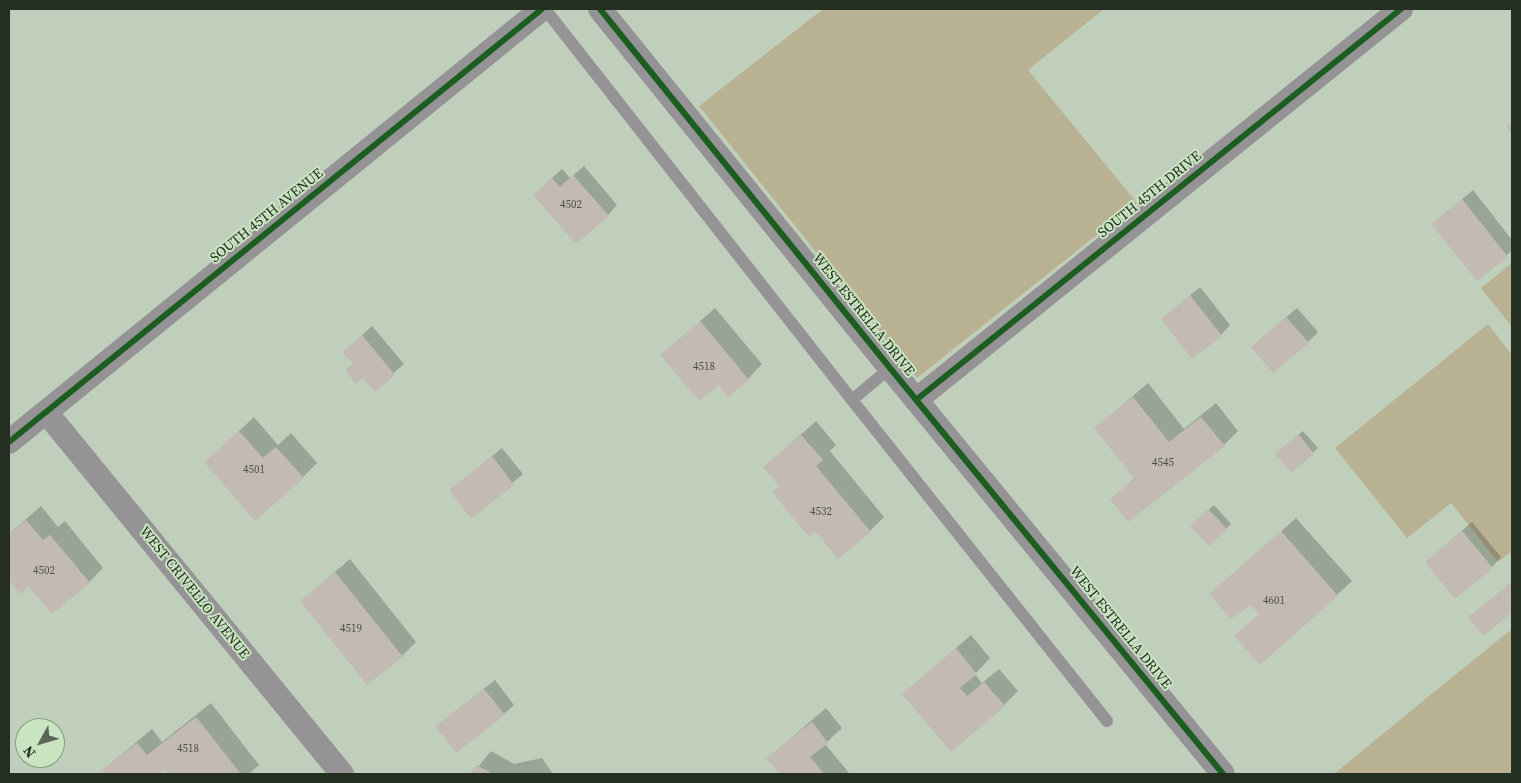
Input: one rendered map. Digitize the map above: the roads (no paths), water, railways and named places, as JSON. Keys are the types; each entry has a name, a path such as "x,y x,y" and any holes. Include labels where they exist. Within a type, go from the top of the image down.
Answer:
{"street":[{"name":"SOUTH 45TH AVENUE","path":"9,442 543,9"},
{"name":"WEST ESTRELLA DRIVE","path":"600,9 916,400 1223,774"},
{"name":"SOUTH 45TH DRIVE","path":"916,400 1401,9"},
{"name":"WEST CRIVELLO AVENUE","path":"46,412 342,774"}],"lane":[{"path":"543,9 1107,721"},
{"path":"852,400 890,368"}]}
